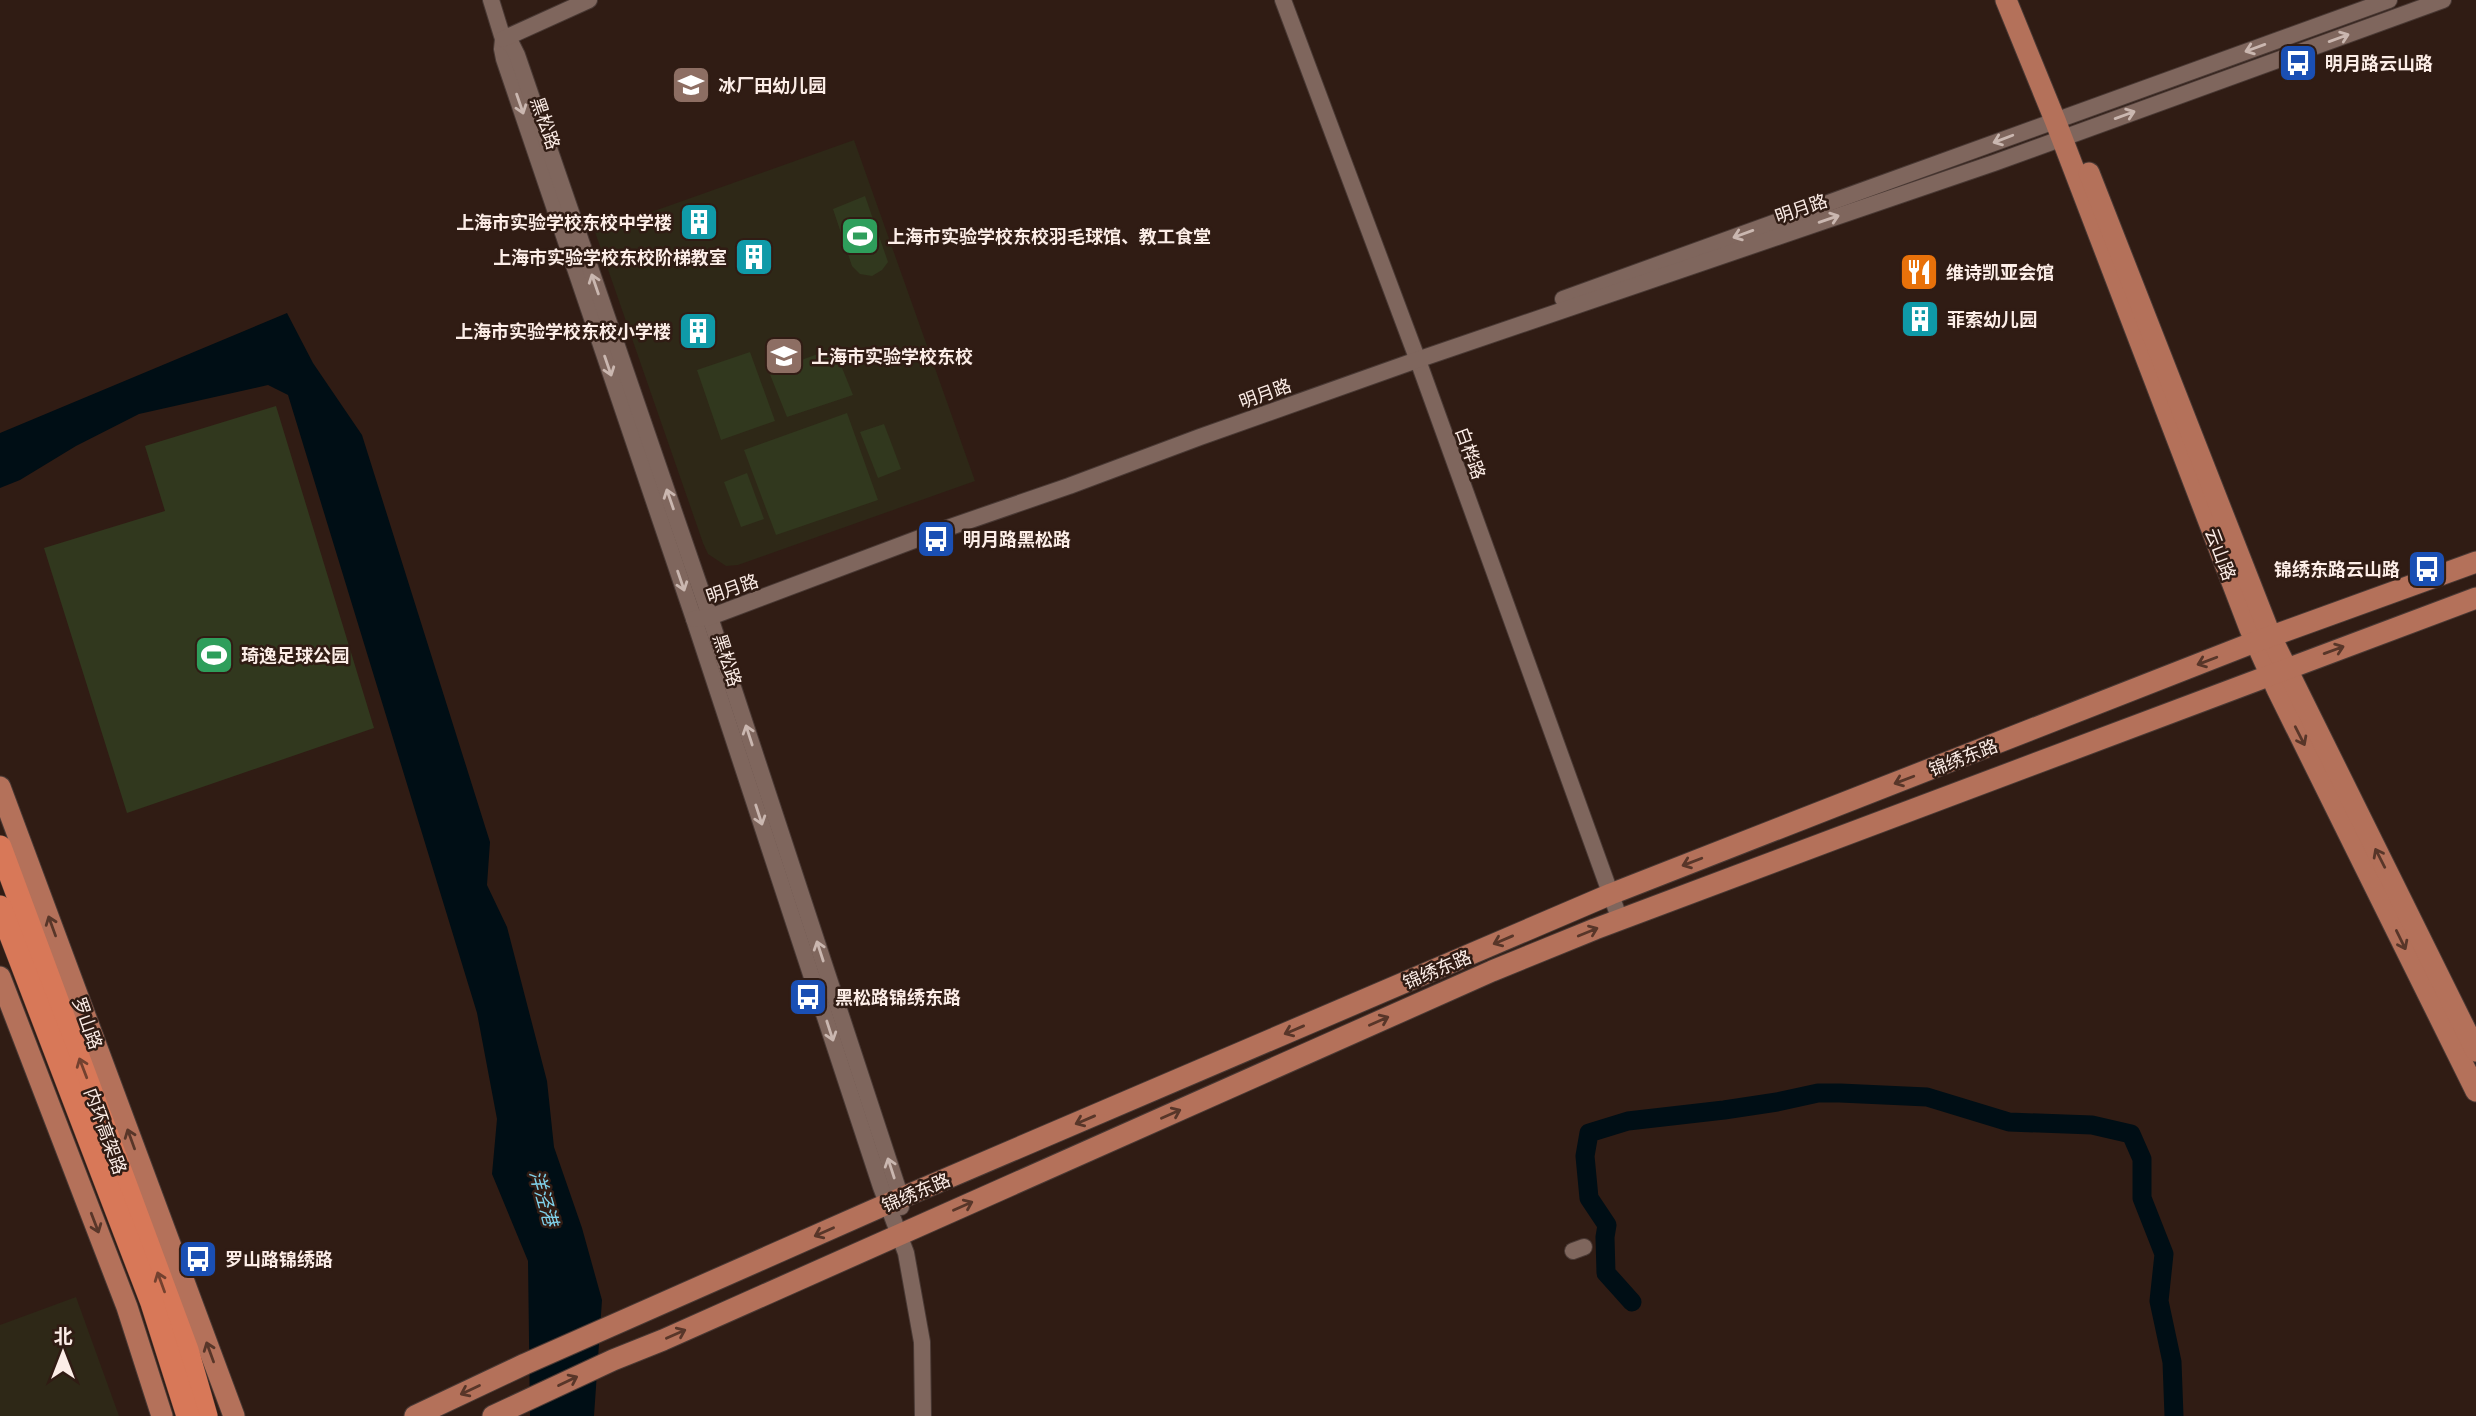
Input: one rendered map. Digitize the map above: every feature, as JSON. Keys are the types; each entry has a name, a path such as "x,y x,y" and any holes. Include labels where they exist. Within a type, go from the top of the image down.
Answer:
{"highway":[{"name":"内环高架路","path":"0,847 35,970 152,1303 188,1416"},
{"name":"内环高架路","path":"0,907 35,970 187,1350 206,1416"}],"main road":[{"name":"云山路","path":"2006,0 2064,127"},
{"name":"云山路","path":"2020,0 2064,127 2264,639 2476,1091"},
{"name":"锦绣东路","path":"415,1416 611,1325 894,1201 1611,894 2264,639 2476,562"},
{"name":"锦绣东路","path":"493,1416 613,1360 903,1243 1472,980 1620,920 2476,598"},
{"name":"云山路","path":"2278,672 2476,1051"},
{"name":"罗山路","path":"0,787 234,1416"},
{"path":"0,977 127,1307 162,1416"}],"street":[{"name":"黑松路","path":"491,0 503,39 504,59 704,615 894,1201 922,1342 923,1416"},
{"path":"503,39 589,0"},
{"name":"白桦路","path":"1283,0 1620,920"},
{"name":"明月路","path":"2064,127 2389,0"},
{"name":"明月路","path":"704,615 1173,436 1415,356 2064,127 2443,0"}],"shaded area":[{"name":"上海市实验学校东校","path":"854,140 975,481 738,565 726,566 708,554 703,543 595,232"},
{"path":"76,1297 119,1416 0,1416 0,1325"}],"green space":[{"name":"上海市实验学校东校羽毛球馆、教工食堂","path":"865,196 888,262 872,276 860,274 852,266 833,209"},
{"path":"834,348 853,395 787,417 769,372"},
{"path":"750,352 775,421 721,440 697,370"},
{"name":"琦逸足球公园","path":"276,406 374,728 127,813 44,548 165,511 145,446"},
{"path":"847,413 878,500 776,535 744,450"},
{"path":"884,424 901,469 878,478 860,432"},
{"path":"747,473 764,519 741,527 724,482"}],"water":[{"name":"洋泾港","path":"287,313 313,363 362,435 490,842 487,885 507,927 547,1081 554,1147 582,1228 602,1300 594,1416 530,1416 528,1261 492,1174 497,1119 477,1013 288,395 268,385 139,414 76,446 20,480 0,488 0,433"}],"waterway":[{"path":"1632,1302 1606,1273 1607,1225 1589,1198 1585,1156 1589,1133 1628,1121 1724,1110 1818,1093 1927,1097 2009,1122 2092,1125 2131,1134 2142,1159 2142,1198 2164,1254 2159,1301 2172,1362 2174,1416"}],"place":[{"name":"明月路云山路","path":"2298,63"},
{"name":"冰厂田幼儿园","path":"691,85"},
{"name":"上海市实验学校东校中学楼","path":"699,222"},
{"name":"上海市实验学校东校羽毛球馆、教工食堂","path":"860,236"},
{"name":"上海市实验学校东校阶梯教室","path":"754,257"},
{"name":"维诗凯亚会馆","path":"1919,272"},
{"name":"菲索幼儿园","path":"1920,319"},
{"name":"上海市实验学校东校小学楼","path":"698,331"},
{"name":"上海市实验学校东校","path":"784,356"},
{"name":"明月路黑松路","path":"936,539"},
{"name":"锦绣东路云山路","path":"2427,569"},
{"name":"琦逸足球公园","path":"214,655"},
{"name":"黑松路锦绣东路","path":"808,997"},
{"name":"罗山路锦绣路","path":"198,1259"}]}
